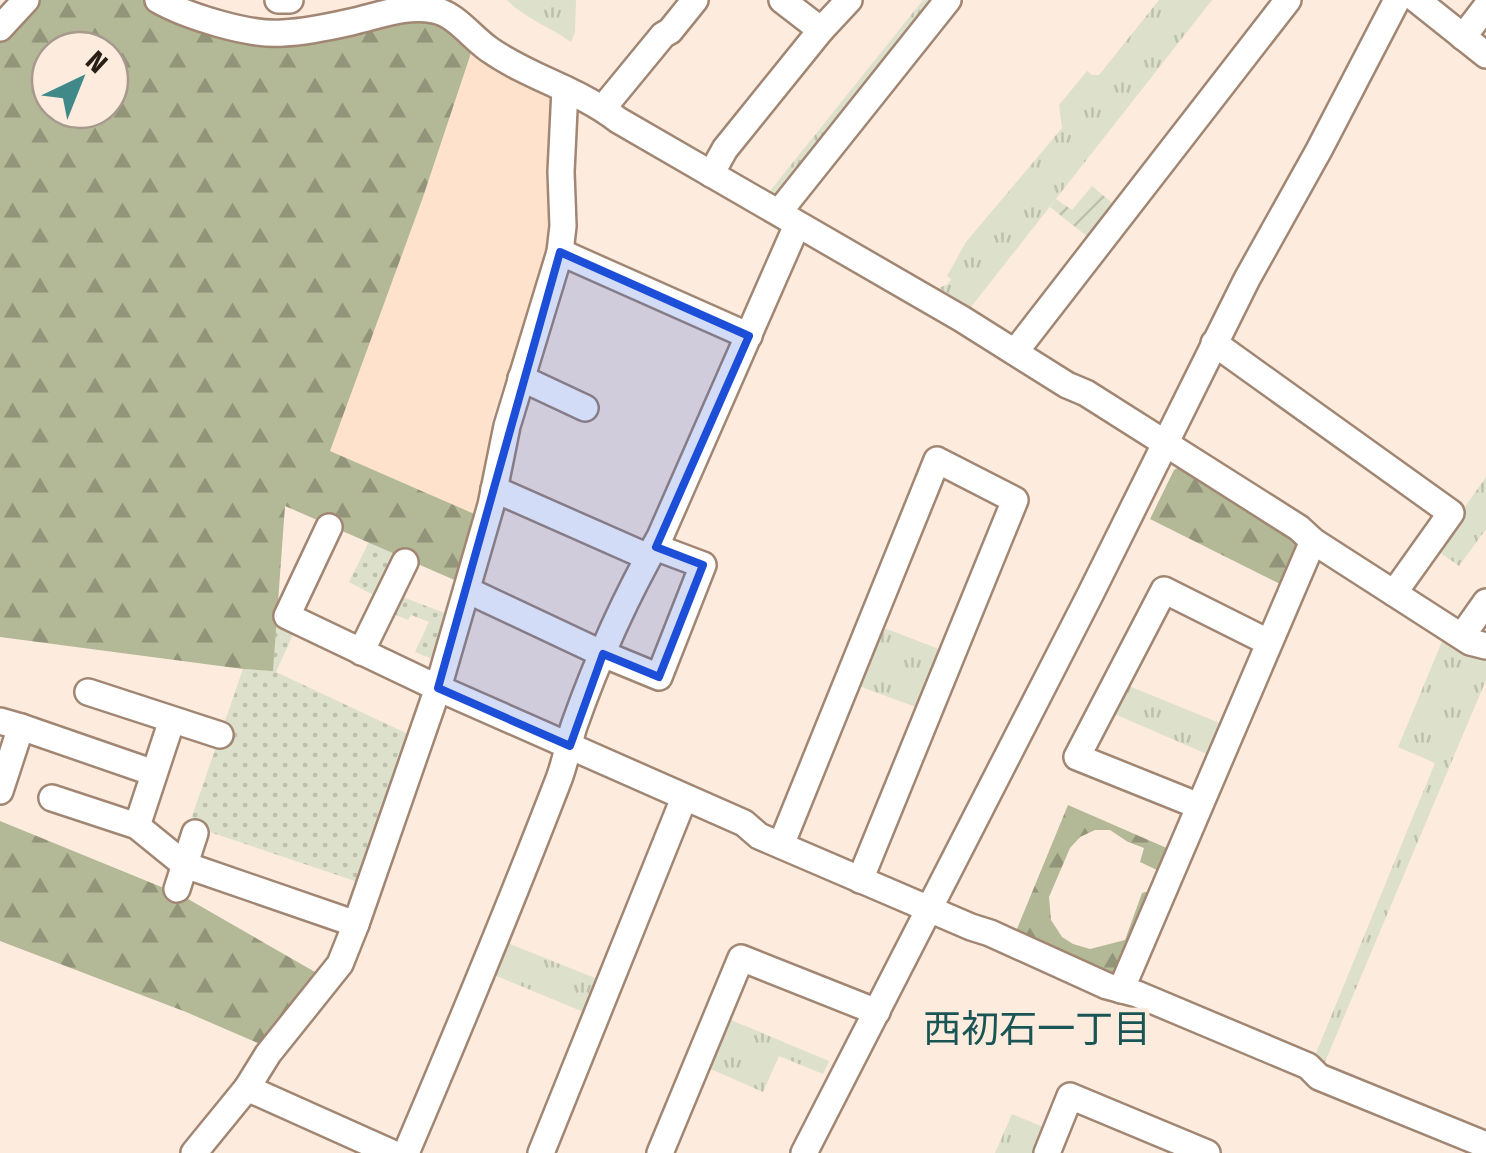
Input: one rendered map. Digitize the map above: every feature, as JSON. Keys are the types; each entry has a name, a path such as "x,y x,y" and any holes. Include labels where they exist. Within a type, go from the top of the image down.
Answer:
{"street":[{"path":"0,28 26,0"},
{"path":"158,0 178,11 198,8 259,32 280,34 393,11 438,10 507,61 603,108 1165,442 1299,528 1313,542 1474,641 1486,602"},
{"path":"278,0 290,0"},
{"path":"603,108 695,0"},
{"path":"782,0 821,30"},
{"path":"711,174 725,149 849,0"},
{"path":"406,1153 499,935 604,654 748,336 788,218 948,0"},
{"path":"1016,352 1288,0"},
{"path":"804,1153 1092,593 1246,279 1397,0"},
{"path":"1417,0 1486,55"},
{"path":"1463,37 1486,7"},
{"path":"194,1153 340,964 356,924 438,688 494,488 507,426 560,252 565,89"},
{"path":"560,252 748,336"},
{"path":"1214,343 1451,512 1394,593"},
{"path":"522,378 585,408"},
{"path":"781,845 936,460 1015,500 860,880"},
{"path":"467,590 659,676 703,565 651,552 494,488"},
{"path":"329,527 288,616 438,688 744,824 759,836 1308,1066 1319,1077 1486,1145"},
{"path":"1121,990 1313,542"},
{"path":"361,652 405,562"},
{"path":"1198,806 1078,757 1164,590 1268,642"},
{"path":"88,692 220,735"},
{"path":"137,826 172,720"},
{"path":"0,791 11,724 154,773"},
{"path":"52,798 137,826 180,877 356,924"},
{"path":"540,1153 684,798"},
{"path":"180,877 195,833"},
{"path":"660,1153 741,958 877,1012"},
{"path":"247,1088 392,1153"},
{"path":"1047,1153 1070,1096 1207,1153"}],"highlighted area":[{"path":"560,252 749,336 656,547 703,565 659,677 603,654 570,746 438,688"}],"shaded area":[{"path":"474,44 554,93 552,255 513,381 505,379 490,426 496,428 479,516 329,451 422,200"}],"green space":[{"path":"36,0 143,0 172,16 253,38 416,11 474,44 422,200 330,451 479,516 459,582 285,506 273,671 0,637 0,38"},
{"path":"507,0 576,0 571,42 529,17"},
{"path":"923,0 938,0 777,198 766,196"},
{"path":"1159,0 1212,0 971,307 939,288 951,279 947,276 966,242 1062,128 1059,105 1087,71 1099,75"},
{"path":"1092,186 1112,203 1120,196 1125,200 1093,241 1050,207 1056,199 1072,210"},
{"path":"1183,465 1293,536 1297,550 1282,585 1150,519 1174,470"},
{"path":"1486,477 1486,529 1459,566 1435,549"},
{"path":"369,542 397,555 377,597 349,582"},
{"path":"397,595 445,613 432,659 415,652 429,622 411,615 408,620 389,612"},
{"path":"276,619 295,630 276,672 412,736 364,884 189,825 243,669 273,670"},
{"path":"879,626 944,651 921,709 856,685"},
{"path":"1444,637 1486,658 1486,680 1322,1069 1314,1058 1435,763 1398,747"},
{"path":"1124,684 1222,724 1209,755 1110,712"},
{"path":"1068,805 1169,849 1159,871 1140,862 1144,848 1110,830 1095,830 1080,837 1070,848 1049,897 1051,920 1062,937 1073,944 1090,949 1125,940 1142,893 1151,891 1116,975 1107,979 1014,936"},
{"path":"0,821 181,895 322,976 267,1047 0,941"},
{"path":"505,942 600,980 586,1013 492,974"},
{"path":"726,1018 829,1061 823,1074 779,1056 763,1092 706,1067"},
{"path":"1012,1114 1046,1128 1036,1153 995,1153"}],"district":[{"name":"西初石一丁目","path":"1037,1029"}]}
